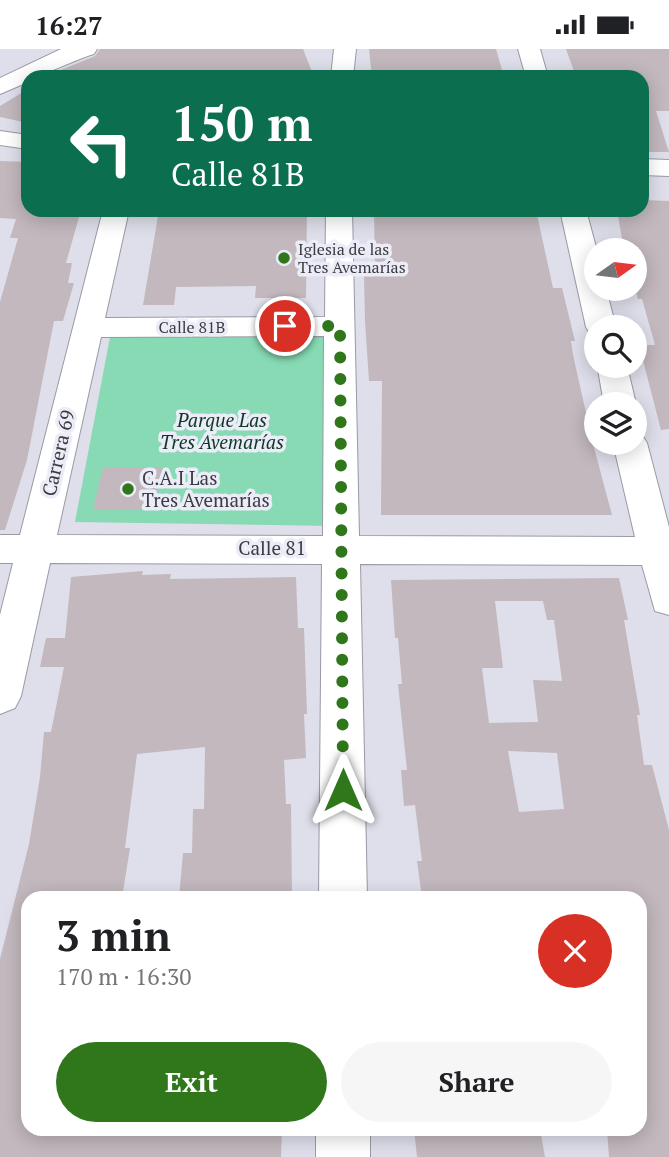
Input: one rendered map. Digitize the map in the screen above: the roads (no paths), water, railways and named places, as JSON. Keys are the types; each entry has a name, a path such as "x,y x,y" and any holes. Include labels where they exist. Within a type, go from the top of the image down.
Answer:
{"street":[{"path":"35,70 86,49"},
{"path":"343,70 345,49"},
{"path":"529,49 535,70"},
{"path":"0,87 21,77"},
{"path":"0,138 21,141"},
{"path":"649,167 669,168"},
{"name":"Carrera 69","path":"0,696 114,217"},
{"path":"339,217 343,891"},
{"path":"575,217 598,315"},
{"name":"Calle 81B","path":"86,328 340,326"},
{"path":"634,455 663,551 669,600"},
{"name":"Calle 81","path":"0,549 663,551"},
{"path":"343,1136 343,1157"}],"place":[{"name":"Iglesia de las Tres Avemarías","path":"284,258"},
{"name":"C.A.I Las Tres Avemarías","path":"128,489"}],"park label":[{"name":"Parque Las Tres Avemarías","path":"222,431"}]}
